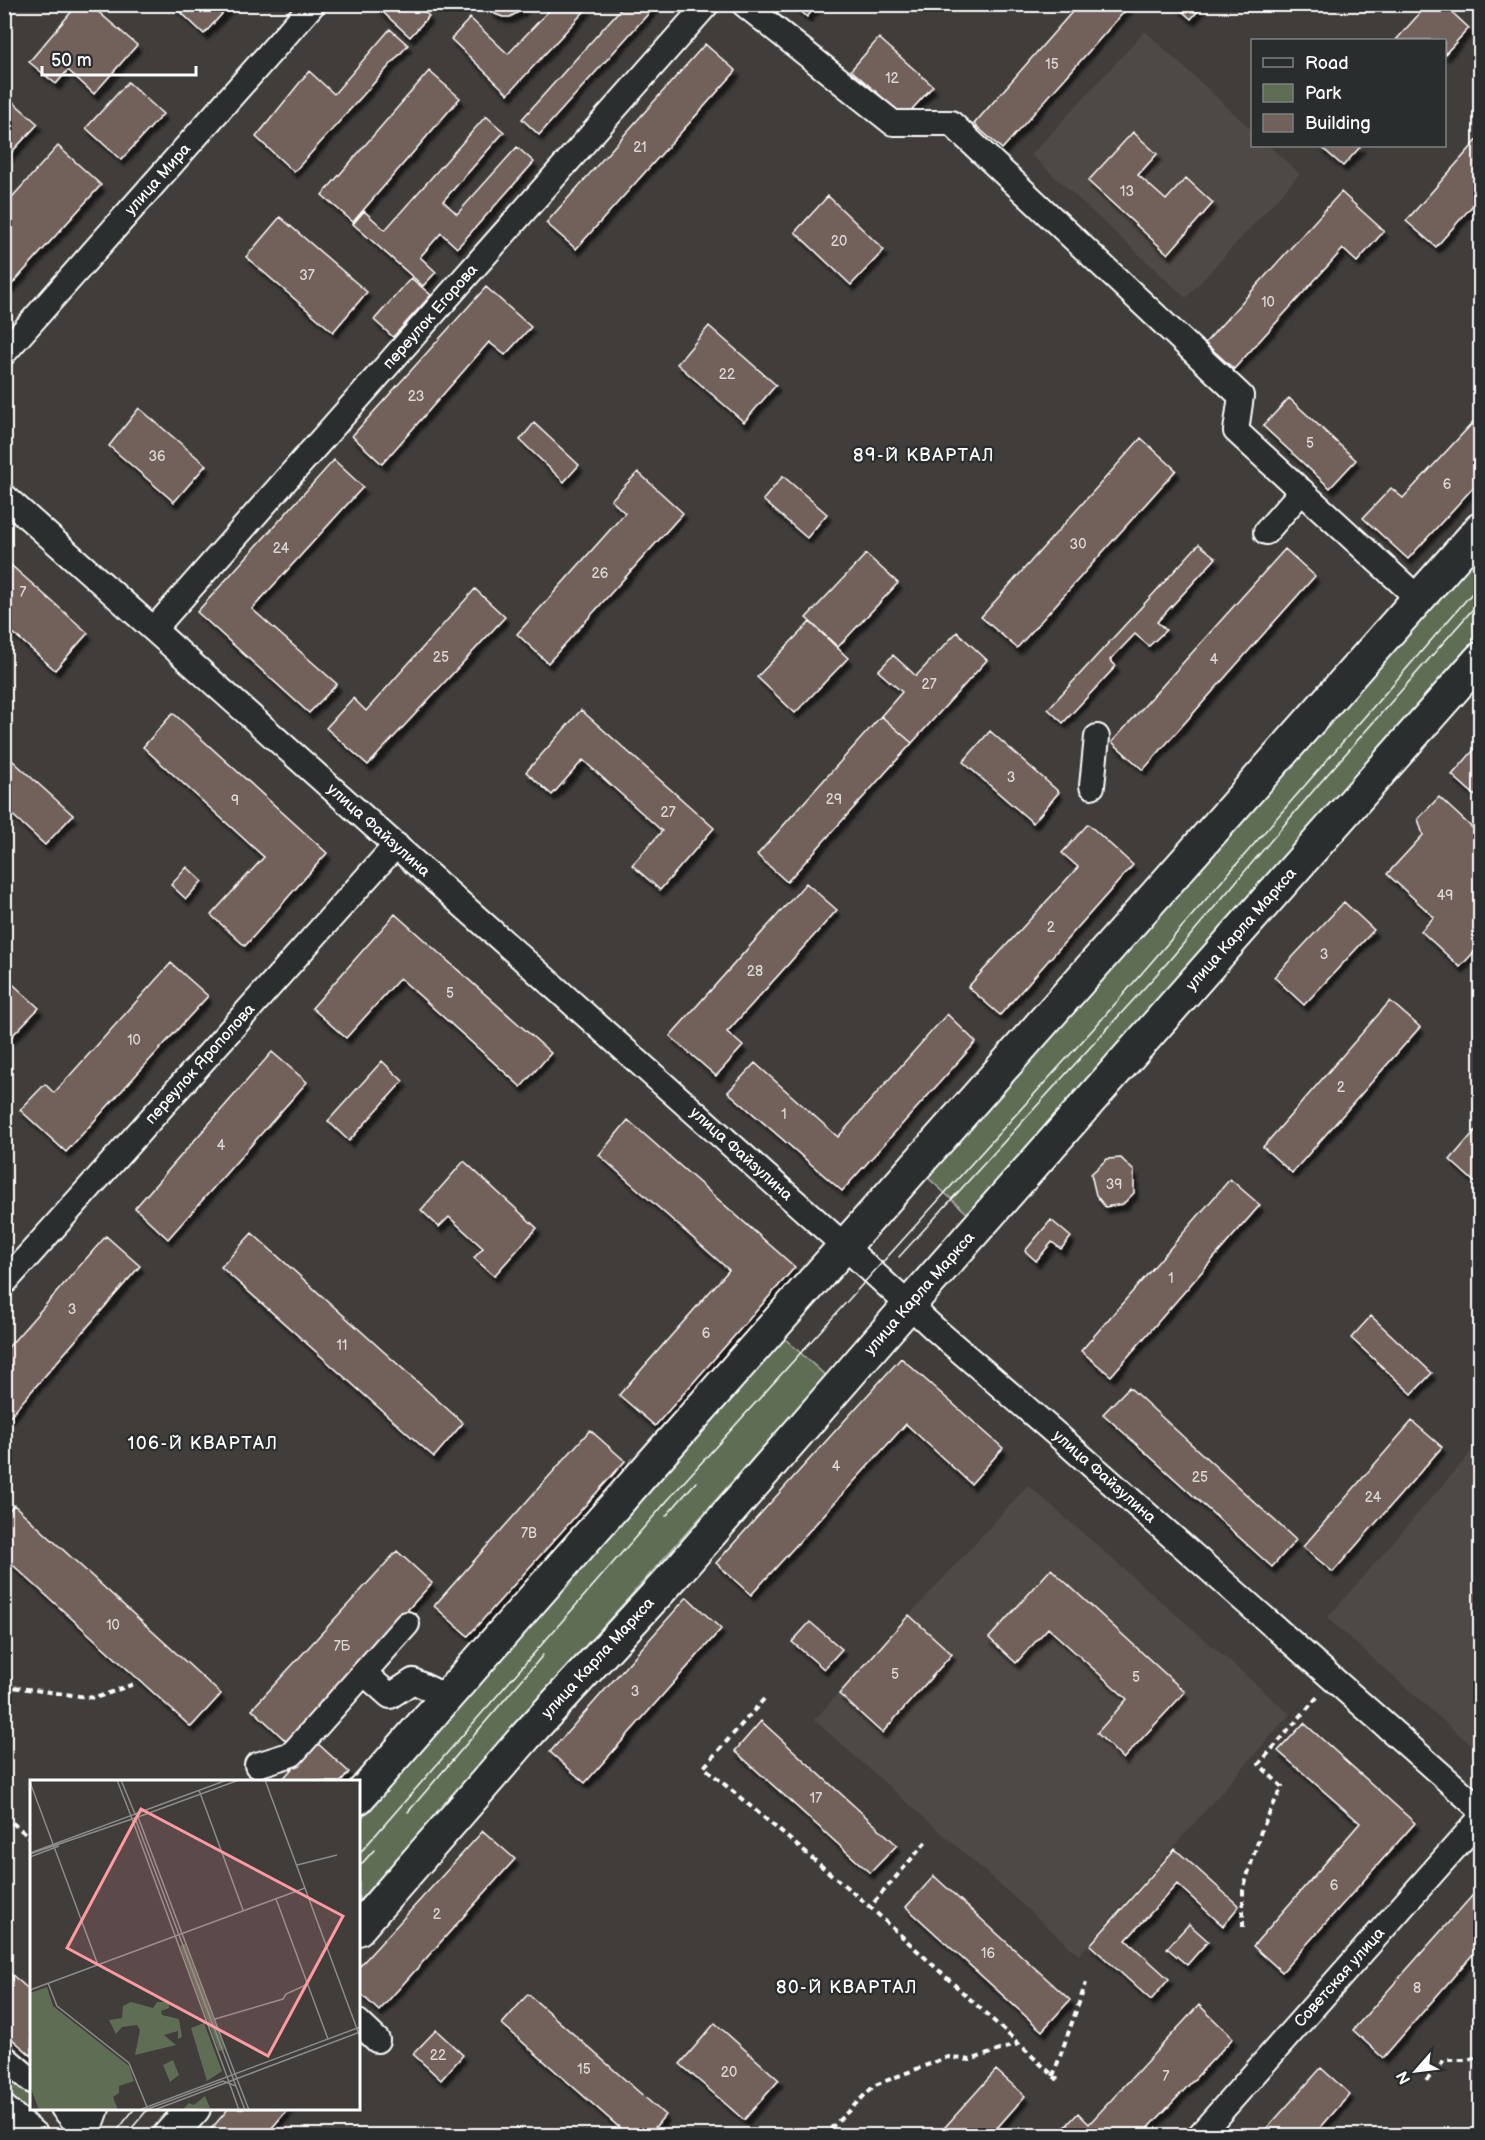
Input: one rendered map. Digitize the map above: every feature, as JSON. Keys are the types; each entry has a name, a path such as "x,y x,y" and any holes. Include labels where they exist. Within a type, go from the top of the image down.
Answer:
{"main road":[{"path":"360,1796 1480,529"},
{"name":"улица Карла Маркса","path":"360,1927 526,1736 678,1571 909,1305 1480,659"},
{"path":"169,2136 193,2110"}],"street":[{"name":"улица Мира","path":"4,353 313,4"},
{"name":"переулок Егорова","path":"154,629 707,4"},
{"path":"744,4 893,123 951,123 1241,396 1236,432 1419,599"},
{"path":"1266,532 1302,491"},
{"name":"улица Файзулина","path":"4,496 909,1305 1480,1809"},
{"path":"1092,786 1097,736"},
{"name":"переулок Ярополова","path":"4,1283 396,845"},
{"path":"257,1766 292,1754 407,1624"},
{"path":"364,1673 390,1696 413,1680 432,1690"},
{"name":"Советская улица","path":"1199,2136 1480,1819"},
{"path":"360,2024 377,2040"},
{"path":"4,2057 30,2079"},
{"path":"4,2107 36,2136"},
{"path":"64,2110 87,2128"}],"path":[{"path":"4,1686 95,1698 134,1684"},
{"path":"1243,1927 1242,1890 1261,1831 1282,1787 1259,1764 1324,1689"},
{"path":"764,1699 704,1767 870,1907 1058,2080"},
{"path":"4,1816 30,1837"},
{"path":"870,1907 926,1842"},
{"path":"1053,2076 1086,1983"},
{"path":"823,2136 875,2085 948,2057 970,2060 1019,2044"},
{"path":"1426,2081 1445,2060 1468,2060 1480,2055"}],"shaded area":[{"path":"1145,31 1251,129 1251,147 1270,147 1300,174 1186,298 1031,155"},
{"path":"1480,1442 1480,1753 1327,1618"},
{"path":"1028,1485 1290,1714 1079,1955 814,1720"}],"green space":[{"path":"1480,552 1480,636 969,1215 927,1177"},
{"path":"783,1337 826,1376 360,1900 360,1820"},
{"path":"4,2066 30,2088 30,2110 36,2110 31,2115 5,2092"}],"building":[{"path":"78,4 89,4 137,45 94,94 68,70 56,84 29,62"},
{"path":"172,4 231,4 204,34"},
{"path":"374,4 415,4 429,16 410,37"},
{"path":"486,4 526,4 522,10 510,17 503,17 495,14"},
{"path":"555,4 591,4 508,94 451,39 470,18 508,54"},
{"path":"625,4 657,4 539,135 522,119"},
{"path":"793,4 818,4 807,17"},
{"path":"1079,4 1131,4 1002,149 974,124"},
{"path":"1174,4 1204,4 1191,19"},
{"path":"1428,4 1443,4 1469,28 1446,53 1446,39 1397,39"},
{"path":"390,29 408,45 294,172 256,137 309,71 334,94"},
{"path":"879,38 933,86 905,117 851,70"},
{"path":"705,44 736,71 576,249 546,223"},
{"path":"429,71 460,98 353,222 322,195"},
{"path":"128,82 163,114 121,160 86,128"},
{"path":"4,94 38,124 4,160"},
{"path":"486,116 504,132 443,201 457,214 517,147 534,162 457,248 441,233 420,257 436,272 423,286 353,224 364,211 385,230"},
{"path":"1133,132 1157,154 1138,175 1166,200 1186,178 1213,203 1168,254 1088,181"},
{"path":"1480,137 1480,197 1436,247 1406,221"},
{"path":"58,146 101,185 5,292 4,206"},
{"path":"1321,147 1360,147 1343,166"},
{"path":"1341,192 1384,231 1357,262 1343,249 1234,369 1205,343"},
{"path":"828,196 884,250 851,285 795,232"},
{"path":"280,217 367,292 333,332 246,257"},
{"path":"411,278 431,295 393,337 374,320"},
{"path":"486,287 531,327 505,355 489,342 382,464 352,436"},
{"path":"709,326 776,385 744,422 677,364"},
{"path":"1289,398 1356,460 1330,488 1263,426"},
{"path":"139,408 206,465 174,502 109,446"},
{"path":"1480,415 1480,480 1408,559 1363,518 1391,488 1403,498"},
{"path":"534,423 579,465 564,482 520,440"},
{"path":"1141,438 1176,470 1017,648 981,617"},
{"path":"334,460 363,487 252,609 337,684 309,713 197,612"},
{"path":"638,472 683,513 548,663 517,634 625,513 611,500"},
{"path":"783,476 827,514 807,538 763,500"},
{"path":"1199,544 1216,558 1157,622 1166,630 1149,646 1135,634 1110,660 1116,666 1063,723 1048,709"},
{"path":"1285,549 1315,576 1143,770 1112,742"},
{"path":"866,554 898,583 838,647 806,618"},
{"path":"4,559 88,633 55,670 4,625"},
{"path":"475,589 505,617 368,765 326,728 353,698 366,711"},
{"path":"810,622 848,658 795,713 757,677"},
{"path":"957,632 987,660 912,743 881,716 902,692 878,671 893,655 916,676"},
{"path":"581,710 714,828 660,890 632,865 662,831 583,760 552,795 526,772"},
{"path":"173,713 327,853 245,946 211,915 264,857 143,747"},
{"path":"881,716 912,743 787,882 757,855"},
{"path":"990,731 1059,792 1033,823 963,762"},
{"path":"1480,743 1480,797 1479,799 1452,775"},
{"path":"4,753 73,815 45,845 4,807"},
{"path":"1439,797 1480,835 1480,958 1474,952 1460,967 1421,931 1434,917 1387,874 1423,835 1418,819"},
{"path":"1088,824 1133,865 1000,1015 968,987 1078,867 1062,853"},
{"path":"187,867 202,881 186,899 171,885"},
{"path":"806,883 837,910 727,1032 743,1046 716,1076 670,1036"},
{"path":"1344,902 1374,930 1304,1005 1274,977"},
{"path":"395,914 551,1053 521,1087 400,978 346,1038 312,1008"},
{"path":"171,963 208,996 66,1152 20,1110 45,1084 54,1093"},
{"path":"4,976 39,1008 6,1042 4,1040"},
{"path":"1390,1001 1420,1027 1292,1173 1263,1147"},
{"path":"947,1014 976,1042 842,1191 728,1092 755,1063 838,1137"},
{"path":"272,1052 307,1082 168,1239 135,1208"},
{"path":"382,1061 403,1081 349,1141 328,1121"},
{"path":"628,1120 795,1267 655,1426 619,1395 729,1270 599,1155"},
{"path":"1480,1125 1480,1187 1450,1160"},
{"path":"1121,1158 1134,1171 1134,1193 1123,1204 1105,1207 1096,1195 1091,1174 1107,1159"},
{"path":"464,1161 537,1228 494,1276 474,1258 483,1248 449,1217 439,1227 421,1210"},
{"path":"1230,1179 1260,1205 1111,1376 1081,1351"},
{"path":"1051,1220 1071,1237 1061,1249 1052,1242 1036,1261 1025,1251"},
{"path":"252,1233 463,1423 434,1457 221,1267"},
{"path":"106,1236 140,1266 4,1423 4,1352"},
{"path":"1371,1316 1432,1373 1412,1394 1351,1338"},
{"path":"901,1358 1003,1448 971,1484 906,1424 751,1595 716,1563"},
{"path":"1129,1387 1296,1540 1272,1567 1103,1414"},
{"path":"1412,1421 1442,1447 1333,1572 1303,1547"},
{"path":"590,1430 625,1461 468,1636 434,1606"},
{"path":"14,1505 221,1694 191,1727 4,1557 4,1516"},
{"path":"397,1551 432,1583 287,1742 252,1709"},
{"path":"1051,1569 1185,1692 1123,1759 1097,1733 1127,1699 1048,1628 1016,1663 989,1638"},
{"path":"687,1597 721,1629 585,1783 550,1752"},
{"path":"909,1615 952,1654 882,1733 839,1694"},
{"path":"810,1622 842,1649 824,1669 792,1642"},
{"path":"761,1721 897,1845 870,1873 735,1751"},
{"path":"1304,1723 1415,1823 1282,1972 1253,1946 1360,1823 1278,1751"},
{"path":"316,1742 349,1772 343,1780 282,1780"},
{"path":"483,1831 515,1859 379,2011 360,1993 360,1966"},
{"path":"1175,1849 1239,1906 1223,1926 1177,1884 1126,1940 1169,1979 1151,2000 1090,1945"},
{"path":"934,1876 1070,2000 1042,2031 906,1907"},
{"path":"1480,1887 1480,1946 1383,2058 1353,2030"},
{"path":"1189,1924 1208,1941 1187,1965 1167,1948"},
{"path":"4,1968 30,1990 30,2054 4,2032"},
{"path":"528,1994 665,2115 648,2136 629,2136 502,2024"},
{"path":"1199,2005 1233,2038 1141,2136 1057,2136 1078,2113 1089,2124"},
{"path":"715,2023 779,2080 744,2120 680,2064"},
{"path":"436,2030 463,2055 441,2080 413,2054"},
{"path":"1321,2068 1350,2094 1313,2136 1260,2136"},
{"path":"996,2070 1025,2096 990,2136 937,2136"},
{"path":"227,2110 287,2110 265,2136 205,2136"}],"tram line":[{"path":"360,1853 674,1493 1095,1027 1480,584"},
{"path":"899,1257 1167,963 1319,784 1480,601"},
{"path":"666,1516 696,1482"},
{"path":"408,1812 543,1655"},
{"path":"360,1866 374,1850"},
{"path":"113,2136 133,2110"},
{"path":"125,2136 147,2110"}],"district":[{"name":"89-Й КВАРТАЛ","path":"924,455"},
{"name":"106-Й КВАРТАЛ","path":"203,1443"},
{"name":"80-Й КВАРТАЛ","path":"847,1987"}]}
